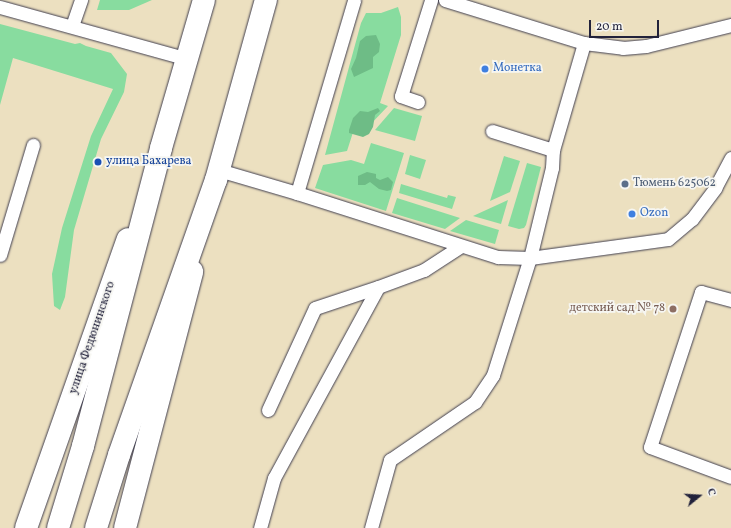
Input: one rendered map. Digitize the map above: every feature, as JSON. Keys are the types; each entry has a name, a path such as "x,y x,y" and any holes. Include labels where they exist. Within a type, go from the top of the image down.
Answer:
{"main road":[{"name":"улица Федюнинского","path":"58,528 83,446 161,148 204,0"},
{"path":"125,528 218,175 266,0"},
{"name":"улица Федюнинского","path":"26,527 161,148"},
{"path":"96,528 119,455 218,175"}],"lane":[{"path":"72,26 81,0"},
{"path":"297,193 354,0"},
{"path":"418,102 401,96 431,0"},
{"path":"445,0 584,43 623,48 646,46 731,25"},
{"path":"0,7 187,59"},
{"path":"371,528 390,460 475,402 493,375 530,258 552,168 553,150 584,43"},
{"path":"492,131 553,150"},
{"path":"0,255 34,144"},
{"path":"218,175 297,193 498,257 530,258 668,239 692,219 715,188 731,158"},
{"path":"268,410 316,308 424,270 461,246"},
{"path":"260,528 274,478 378,287"},
{"path":"731,300 701,292 650,447 731,477"}],"green space":[{"path":"100,0 152,0 129,10 97,10"},
{"path":"398,7 401,17 401,35 380,103 388,106 368,127 356,123 347,151 325,155 361,23 366,13 381,13"},
{"path":"0,24 75,44 80,43 111,53 127,74 124,92 101,139 74,230 65,297 60,310 54,306 52,274 62,228 91,136 113,89 13,58 0,105"},
{"path":"376,35 380,44 379,52 373,57 373,68 354,77 351,69 356,58 360,41 366,36"},
{"path":"378,108 380,111 375,115 373,127 369,134 363,137 349,133 353,118 360,111 368,112"},
{"path":"394,108 422,116 415,141 375,130"},
{"path":"371,143 404,153 386,211 315,188 323,165 351,160 364,164"},
{"path":"410,155 426,160 420,179 405,174"},
{"path":"504,156 520,161 510,192 490,201"},
{"path":"527,163 541,167 526,225 524,228 519,229 508,226"},
{"path":"367,172 376,174 376,178 380,180 388,177 393,182 391,190 387,191 379,189 370,182 365,185 358,185 358,176"},
{"path":"401,184 447,198 448,195 456,197 452,209 399,193"},
{"path":"397,198 460,218 445,229 392,213"},
{"path":"508,200 501,224 473,216"},
{"path":"466,220 499,230 495,244 450,231"}],"place":[{"name":"Монетка","path":"485,69"},
{"name":"улица Бахарева","path":"98,162"},
{"name":"Тюмень 625062","path":"625,184"},
{"name":"Ozon","path":"632,214"},
{"name":"детский сад № 78","path":"673,309"}]}
